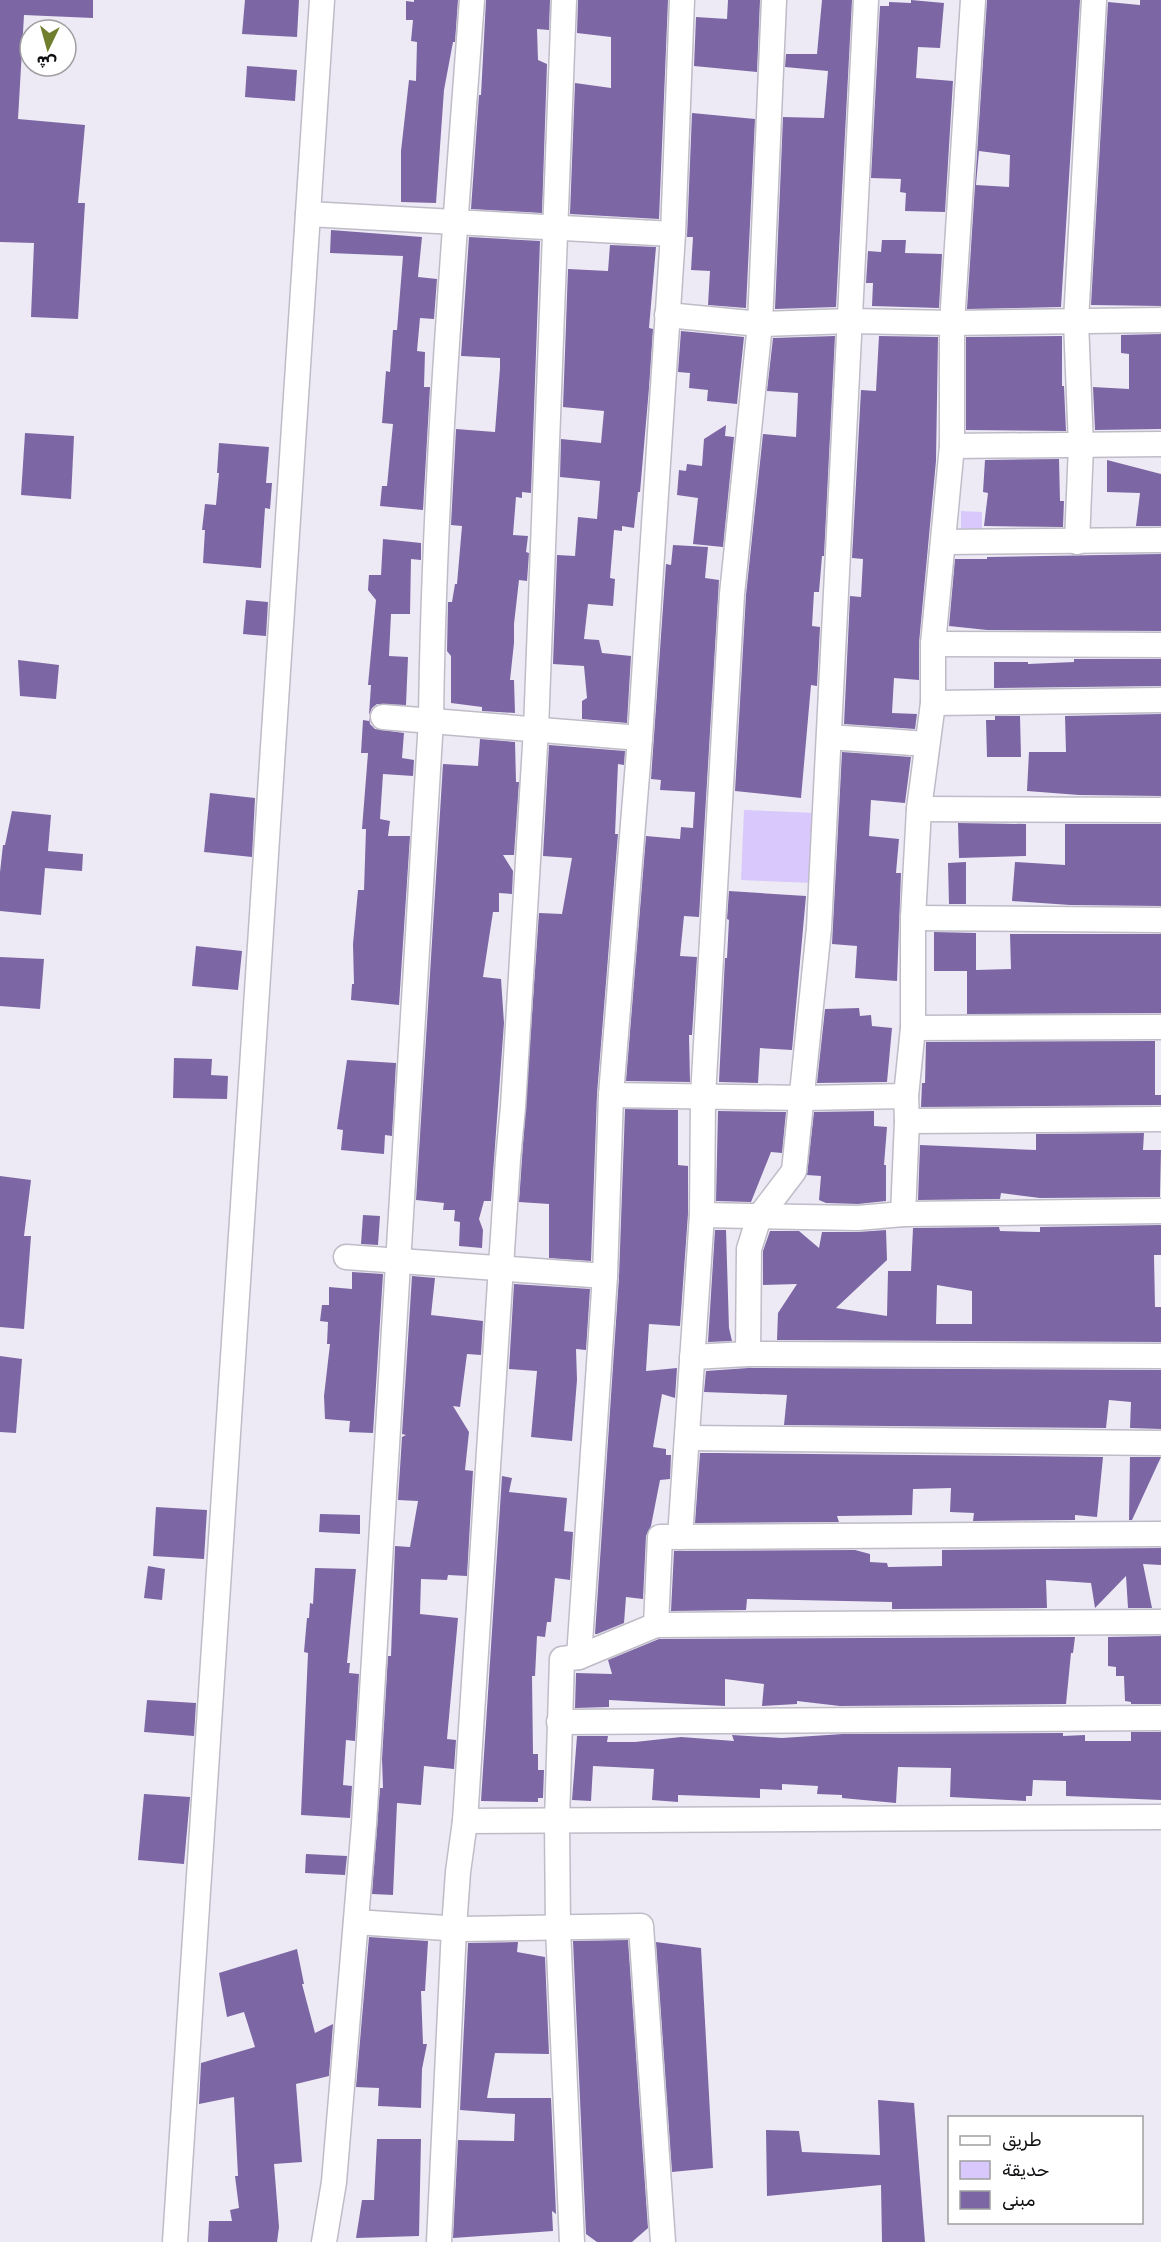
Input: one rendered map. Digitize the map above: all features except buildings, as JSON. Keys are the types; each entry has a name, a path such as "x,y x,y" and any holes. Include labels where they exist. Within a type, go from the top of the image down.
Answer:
{"street":[{"path":"175,2242 322,0"},
{"path":"324,2242 334,2182 364,1824 431,720 433,595 455,222 472,0"},
{"path":"439,2242 454,1928 465,1821 536,729 564,0"},
{"path":"579,1657 604,1276 611,1095 640,738 673,234 682,0"},
{"path":"680,1537 702,1215 703,1096 732,594 760,324 774,0"},
{"path":"748,1354 749,1249 759,1217 794,1171 819,928 866,0"},
{"path":"903,1214 906,1096 913,1028 914,918 919,809 933,704 933,644 952,446 952,323 973,0"},
{"path":"1077,542 1081,446 1076,321 1094,0"},
{"path":"308,214 673,234"},
{"path":"667,315 760,324 850,321 952,323 1161,320"},
{"path":"952,446 1161,444"},
{"path":"944,542 1161,540"},
{"path":"933,644 1161,645"},
{"path":"933,704 1161,700"},
{"path":"383,717 640,738"},
{"path":"829,737 927,744"},
{"path":"919,809 1161,810"},
{"path":"914,918 1161,920"},
{"path":"913,1028 1161,1027"},
{"path":"611,1095 803,1098 906,1096"},
{"path":"907,1121 1161,1119"},
{"path":"702,1215 858,1218 903,1214 1161,1211"},
{"path":"346,1257 604,1276"},
{"path":"692,1357 748,1354 1161,1356"},
{"path":"687,1438 1161,1443"},
{"path":"656,1624 660,1537 1161,1534"},
{"path":"572,2242 558,1929 557,1821 562,1659 579,1657 656,1624 1161,1622"},
{"path":"559,1722 1161,1718"},
{"path":"465,1821 1161,1817"},
{"path":"356,1922 454,1928 558,1929 641,1926 663,2242"}],"green space":[{"path":"961,511 982,512 982,536 961,536"},
{"path":"744,810 816,813 813,883 741,880"}]}
